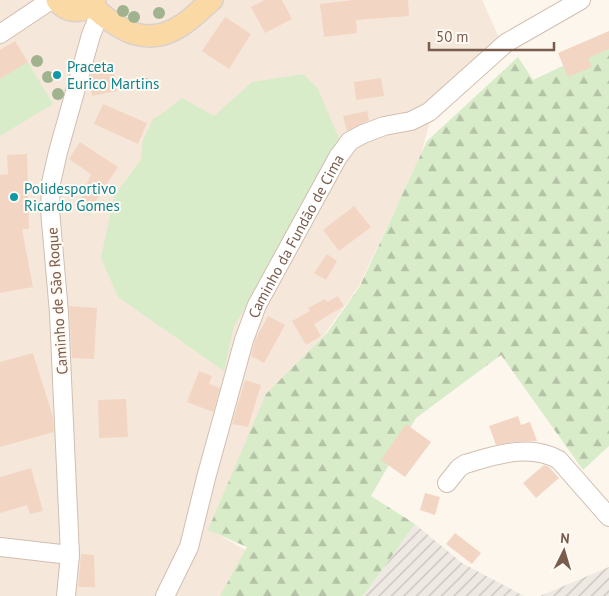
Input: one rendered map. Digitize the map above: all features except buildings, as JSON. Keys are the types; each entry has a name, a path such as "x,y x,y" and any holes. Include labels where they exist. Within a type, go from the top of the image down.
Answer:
{"main road":[{"path":"57,0 70,10 82,10 95,6 114,25 136,35 148,36 160,35 177,28 212,0"}],"street":[{"path":"0,34 51,0"},
{"name":"Caminho da Fundão de Cima","path":"165,596 189,547 244,340 258,305 338,157 350,140 384,126 411,121 429,112 506,43 581,0"},
{"name":"Caminho de São Roque","path":"66,596 70,555 59,313 50,210 51,183 65,125 91,36 95,6"},
{"path":"447,483 459,468 465,464 522,451 536,452 550,455 559,460 609,516"},
{"path":"0,547 70,555"}],"shaded area":[{"path":"0,0 482,0 506,53 431,117 421,155 359,286 321,339 267,397 212,531 247,551 222,596 0,596"},
{"path":"415,524 462,563 524,596 363,596"},
{"path":"609,567 609,596 540,596"}],"green space":[{"path":"609,44 609,446 583,470 501,355 416,418 371,496 415,524 363,596 220,596 247,547 208,530 266,394 327,333 360,286 427,141 518,57 533,80"},
{"path":"28,62 53,104 0,136 0,79"},
{"path":"303,74 318,89 342,145 234,326 224,371 118,297 101,258 114,196 141,160 143,140 153,119 182,98 214,116 252,82"}],"place":[{"name":"Praceta Eurico Martins","path":"57,75"},
{"name":"Polidesportivo Ricardo Gomes","path":"14,197"}]}
